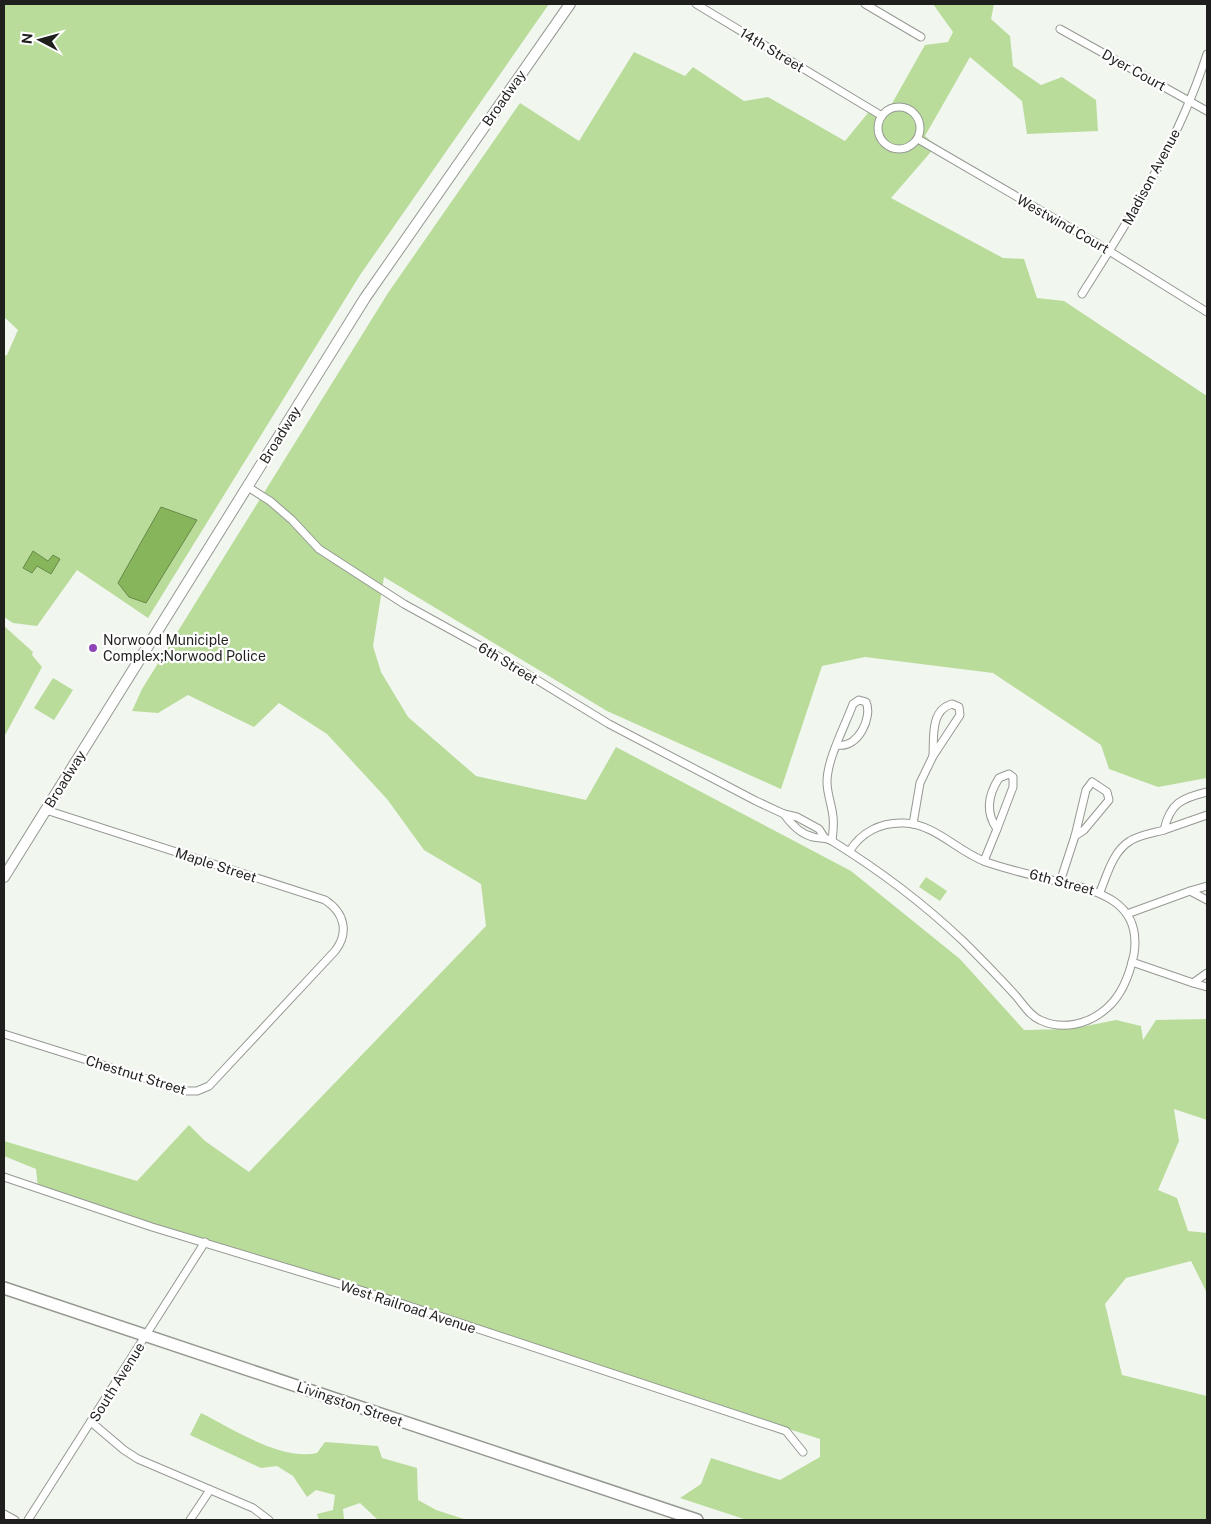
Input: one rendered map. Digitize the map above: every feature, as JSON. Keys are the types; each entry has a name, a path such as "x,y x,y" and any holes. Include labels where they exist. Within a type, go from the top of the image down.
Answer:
{"main road":[{"name":"Livingston Street","path":"4,1288 697,1520"}],"street":[{"name":"Broadway","path":"4,877 365,298 570,4"},
{"name":"14th Street","path":"696,4 882,116"},
{"path":"865,4 921,37"},
{"name":"Dyer Court","path":"1060,29 1207,110"},
{"name":"Madison Avenue","path":"1082,294 1152,182 1190,101 1207,54"},
{"path":"900,106 914,112 920,125 918,139 907,148 894,149 888,146 879,136 878,129 882,116 893,107 900,106"},
{"name":"Westwind Court","path":"918,139 1110,251 1207,312"},
{"name":"6th Street","path":"248,487 270,501 292,520 318,549 404,604 493,653 609,724 784,814 797,817 819,829 824,837 888,878 925,908 972,950 1032,1014 1042,1021 1066,1025 1095,1018 1117,997 1132,962 1134,938 1127,914 1120,905 1100,892 984,861 933,831 913,824 890,823 870,830 854,844 849,852"},
{"path":"832,841 833,817 827,778 838,745 853,704 859,700 866,702 867,715 857,740 848,746 838,745"},
{"path":"913,824 923,774 960,715 959,707 955,705 952,704 943,708 936,718 934,756"},
{"path":"984,861 997,829 1013,787 1013,777 1009,774 999,778 990,801 989,815 997,829"},
{"path":"1060,882 1075,836 1086,790 1090,783 1094,782 1107,792 1109,800 1084,830 1075,836"},
{"path":"1164,830 1167,815 1175,805 1207,792"},
{"name":"Maple Street","path":"46,810 326,900 337,909 343,923 343,938 333,954"},
{"path":"1100,892 1115,858 1124,845 1135,838 1164,830 1207,814"},
{"path":"1127,914 1207,886"},
{"path":"1190,891 1207,900"},
{"name":"Chestnut Street","path":"4,1034 184,1091 197,1091 209,1086 333,954"},
{"path":"1132,962 1207,987"},
{"path":"1193,983 1207,973"},
{"name":"West Railroad Avenue","path":"4,1177 370,1293 786,1431 803,1452"},
{"name":"South Avenue","path":"28,1520 205,1242"},
{"path":"91,1422 138,1459 253,1508 269,1520"},
{"path":"190,1520 210,1490"},
{"path":"4,1514 15,1520"}],"shaded area":[{"path":"4,4 549,4 360,275 148,618 77,570 37,626 13,623 4,617 4,356 7,355 18,330 4,317"},
{"path":"933,4 994,4 991,19 1010,36 1013,66 1041,85 1062,77 1096,100 1098,131 1027,134 1022,101 970,57 925,136 936,146 891,198 1003,258 1024,259 1037,298 1064,301 1207,396 1207,778 1158,787 1109,769 1101,745 993,673 865,657 822,666 781,789 607,711 384,577 373,646 381,672 408,717 476,776 586,800 616,747 851,871 960,959 1024,1030 1071,1029 1116,1020 1141,1026 1143,1040 1156,1020 1207,1019 1207,1120 1174,1109 1179,1141 1158,1190 1177,1198 1188,1231 1207,1233 1207,1293 1191,1261 1126,1278 1105,1304 1122,1375 1207,1396 1207,1520 747,1520 680,1498 701,1484 711,1458 780,1480 820,1457 820,1439 59,1196 38,1188 36,1169 4,1156 4,1141 137,1181 189,1125 205,1141 249,1172 486,926 481,884 424,850 387,799 327,734 279,703 254,727 188,695 158,713 132,711 142,689 388,293 520,103 579,141 634,52 685,76 693,67 744,101 768,97 845,141 872,108 886,114 925,45 948,42 953,32"},
{"path":"161,507 197,520 146,603 129,597 118,583"},
{"path":"33,551 48,561 53,555 60,559 51,574 37,566 32,573 23,568"},
{"path":"4,626 33,652 32,655 42,667 4,737"},
{"path":"53,678 73,690 54,720 34,708"},
{"path":"926,877 947,891 940,901 919,887"},
{"path":"201,1413 242,1435 288,1452 317,1453 325,1442 378,1446 382,1458 417,1468 418,1500 436,1510 467,1520 378,1520 360,1503 343,1509 344,1520 319,1520 317,1514 333,1510 335,1495 316,1490 307,1497 293,1476 277,1466 261,1468 190,1435"}],"place":[{"name":"Norwood Municiple Complex;Norwood Police","path":"93,648"}]}
